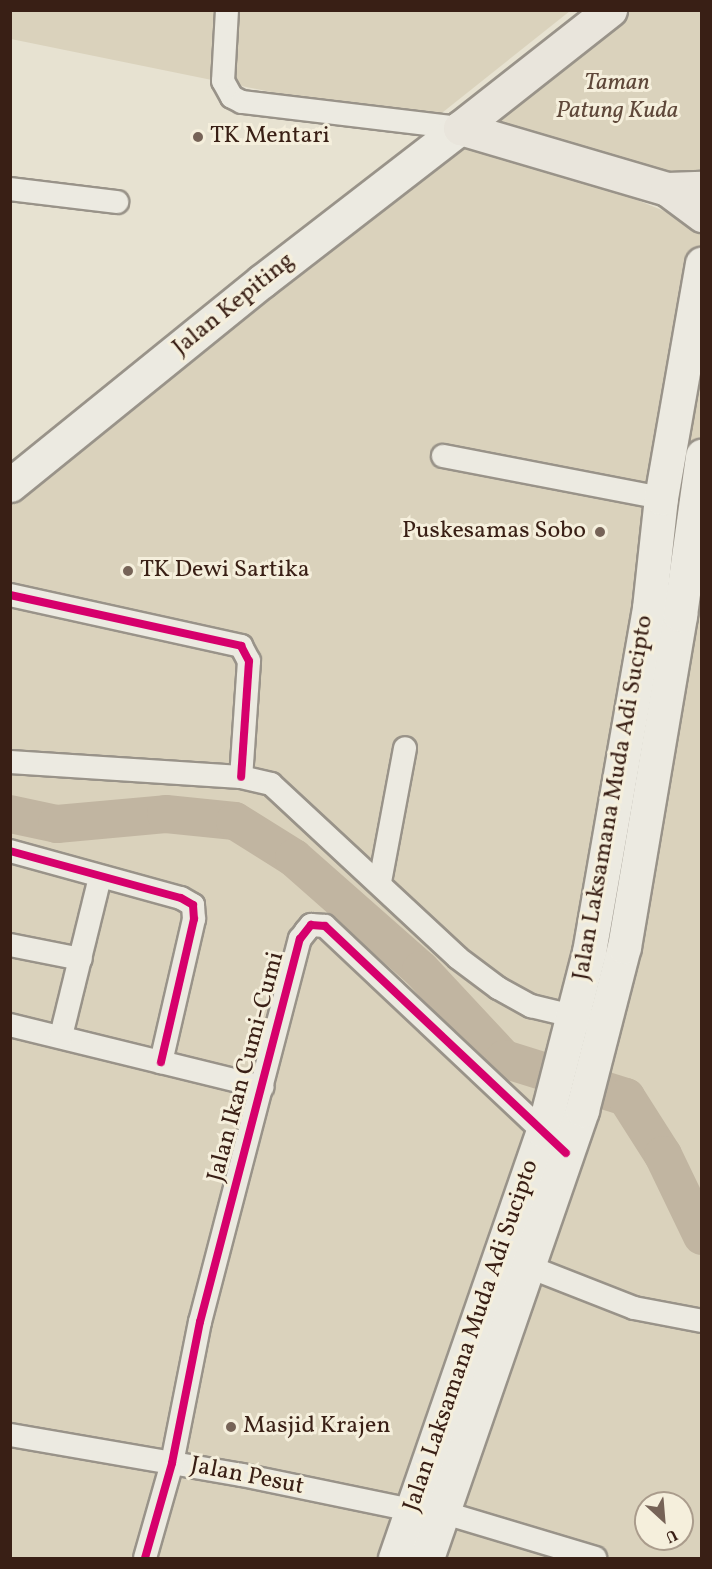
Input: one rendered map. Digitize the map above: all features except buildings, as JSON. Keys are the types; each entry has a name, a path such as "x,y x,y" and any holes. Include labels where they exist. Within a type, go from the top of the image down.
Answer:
{"highway":[{"path":"460,128 610,10"},
{"path":"460,128 667,189 702,188"},
{"path":"667,189 702,215"}],"main road":[{"name":"Jalan Kepiting","path":"10,485 262,281 460,128"},
{"name":"Jalan Laksamana Muda Adi Sucipto","path":"395,1558 427,1511 527,1266 566,1153 558,1115 569,1026 677,614 661,498 702,264"},
{"name":"Jalan Laksamana Muda Adi Sucipto","path":"427,1558 427,1511 558,1115 604,1026 624,947 702,456"}],"street":[{"path":"226,10 223,81 232,97 242,102 460,128"},
{"path":"10,189 117,202"},
{"path":"443,456 661,498"},
{"path":"10,595 241,646 249,661 241,777"},
{"path":"380,882 405,748"},
{"path":"10,762 241,777 271,784 284,793 380,882 458,958 498,988 569,1026 604,1026"},
{"path":"10,851 181,898 195,908 161,1062"},
{"path":"61,1036 100,877"},
{"name":"Jalan Ikan Cumi-Cumi","path":"145,1558 172,1463 200,1322 300,939 311,925 325,926 558,1115"},
{"path":"10,945 81,959"},
{"path":"10,1025 262,1087"},
{"path":"527,1266 634,1308 702,1321"},
{"name":"Jalan Pesut","path":"10,1435 427,1511 595,1558"}],"green space":[{"path":"11,11 570,11 428,124 11,39"},
{"name":"Taman Patung Kuda","path":"590,11 701,11 701,212 599,181 470,108"},
{"path":"460,128 701,226 701,1558 11,1558 11,504"}],"waterway":[{"path":"10,814 57,824 166,814 235,821 294,858 421,970 504,1059 626,1097 663,1155 702,1236"}],"cycle path":[{"path":"10,595 241,646 249,661 241,777"},
{"path":"10,851 181,898 193,905 194,919 161,1062"},
{"path":"145,1558 172,1463 200,1322 300,939 311,925 325,926 566,1153"}],"place":[{"name":"TK Mentari","path":"198,137"},
{"name":"Puskesamas Sobo","path":"600,532"},
{"name":"TK Dewi Sartika","path":"128,571"},
{"name":"Masjid Krajen","path":"231,1427"}]}
